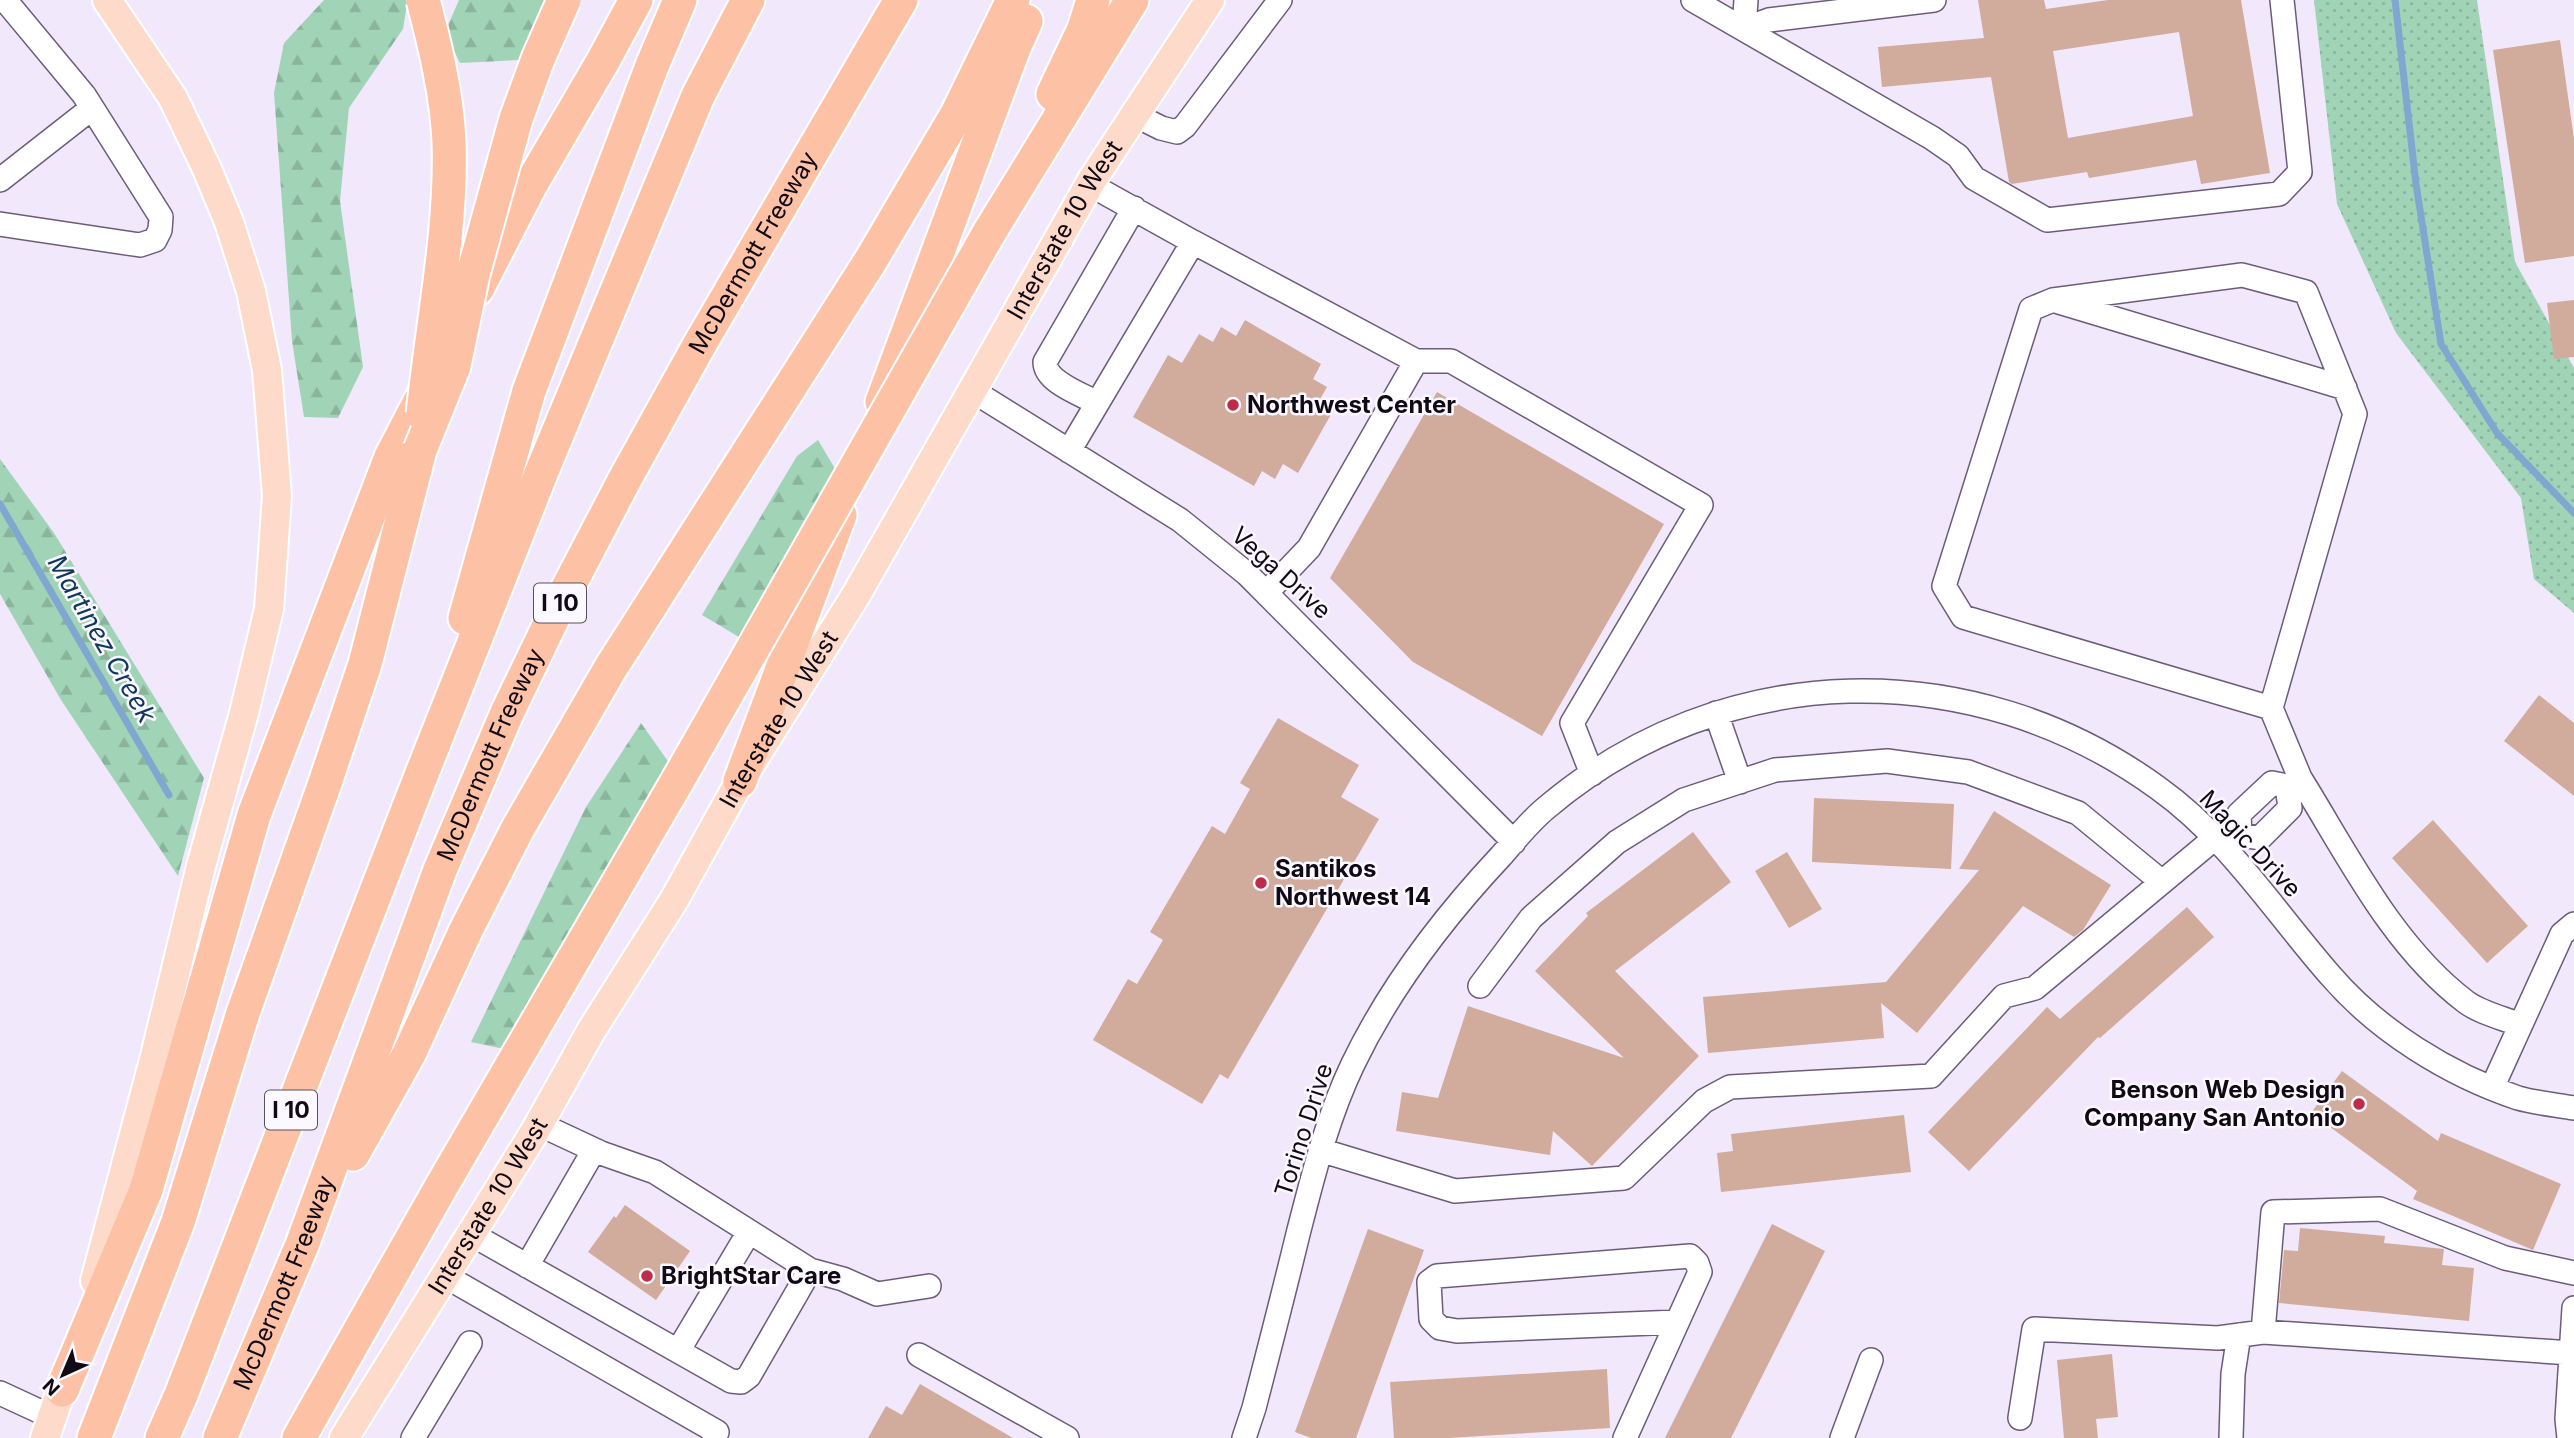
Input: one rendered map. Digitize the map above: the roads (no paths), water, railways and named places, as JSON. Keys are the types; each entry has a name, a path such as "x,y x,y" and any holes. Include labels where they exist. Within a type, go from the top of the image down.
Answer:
{"highway":[{"path":"420,450 446,225 449,141 436,46 424,0"},
{"path":"94,1438 178,1222 243,1013 365,664 420,450 454,366 473,274 516,119 564,0"},
{"path":"54,1415 146,1190 254,815 391,457 530,186 636,0"},
{"path":"419,780 529,391 652,66 680,0"},
{"name":"I 10","path":"162,1438 542,471 698,96 748,0"},
{"name":"McDermott Freeway","path":"220,1438 302,1245 440,870 513,701 559,605 701,342 901,0"},
{"path":"302,1245 409,1054 466,930 517,830 610,669 872,260 957,114 1013,0"},
{"path":"740,782 1014,48 1035,0"},
{"path":"989,233 1084,29 1093,0"},
{"path":"299,1438 989,233 1132,0"}],"main road":[{"path":"54,1415 90,1300 144,1099 201,866 244,713 269,609 277,496 267,370 251,291 229,222 173,98 107,0"},
{"name":"Interstate 10 West","path":"344,1438 539,1124 591,1031 674,900 740,782 856,595 1090,184 1210,0"}],"street":[{"path":"0,224 140,245 155,240 160,230 161,218 84,95 5,0"},
{"path":"1135,115 1161,128 1177,132 1185,126 1280,0"},
{"path":"1693,0 1933,138 1958,156 1973,178 2047,220 2279,194 2300,172 2282,0"},
{"path":"1744,29 1746,0"},
{"path":"1744,29 1769,20 1934,0"},
{"path":"0,180 92,108"},
{"path":"1090,184 1416,361 1451,361 1701,505 1572,723 1592,774"},
{"path":"1097,403 1051,377 1045,369 1045,362 1134,208"},
{"path":"1069,451 1193,242"},
{"path":"2271,708 1963,617 1944,586 2031,309 2053,300 2242,275 2306,292 2355,414 2271,708 2294,782 2416,956 2468,1004 2520,1025"},
{"path":"2053,300 2344,387"},
{"path":"1267,592 1308,548 1416,361"},
{"name":"Vega Drive","path":"973,391 1180,520 1267,592 1514,842"},
{"name":"Magic Drive","path":"1514,842 1544,809 1629,750 1716,713 1773,698 1824,691 1876,690 1927,694 1978,703 2027,718 2074,737 2119,761 2227,840 2332,977 2360,1007 2441,1063 2523,1099 2574,1108"},
{"path":"1716,713 1740,782"},
{"path":"1480,986 1531,918 1617,842 1684,800 1774,770 1887,761 1968,772 2078,813 2162,881"},
{"path":"2227,840 2238,814 2272,783 2294,782"},
{"path":"1320,1150 1455,1191 1624,1178 1704,1101 1730,1087 1931,1076 2004,996 2035,988 2162,881 2227,840 2260,838 2290,808 2294,782"},
{"name":"Torino Drive","path":"1244,1438 1320,1150 1338,1099 1375,1023 1453,910 1514,842"},
{"path":"2492,1087 2562,934 2574,923"},
{"path":"539,1124 594,1150 655,1172 810,1270 843,1279 877,1294 929,1286"},
{"path":"527,1266 594,1150"},
{"path":"2263,1332 2273,1212 2380,1209 2505,1258 2574,1273"},
{"path":"678,1351 749,1232"},
{"path":"471,1234 731,1381 741,1382 749,1376 810,1270"},
{"path":"1625,1438 1700,1272 1697,1263 1690,1256 1437,1276 1429,1282 1431,1319 1440,1328 1457,1331 1677,1322"},
{"path":"445,1276 717,1432 713,1438"},
{"path":"2569,1438 2567,1419 2574,1308"},
{"path":"2020,1418 2034,1329 2218,1338 2263,1332 2571,1353"},
{"path":"2231,1438 2233,1374 2239,1335"},
{"path":"413,1438 470,1343"},
{"path":"919,1355 1067,1438"},
{"path":"1842,1438 1871,1360"},
{"path":"0,1393 54,1415"}],"waterway":[{"path":"2395,0 2416,184 2441,344 2497,433 2574,513"},
{"name":"Martinez Creek","path":"0,504 169,795"}],"place":[{"name":"Northwest Center","path":"1233,405"},
{"name":"Santikos Northwest 14","path":"1261,883"},
{"name":"Benson Web Design Company San Antonio","path":"2359,1104"},
{"name":"BrightStar Care","path":"647,1276"}]}
